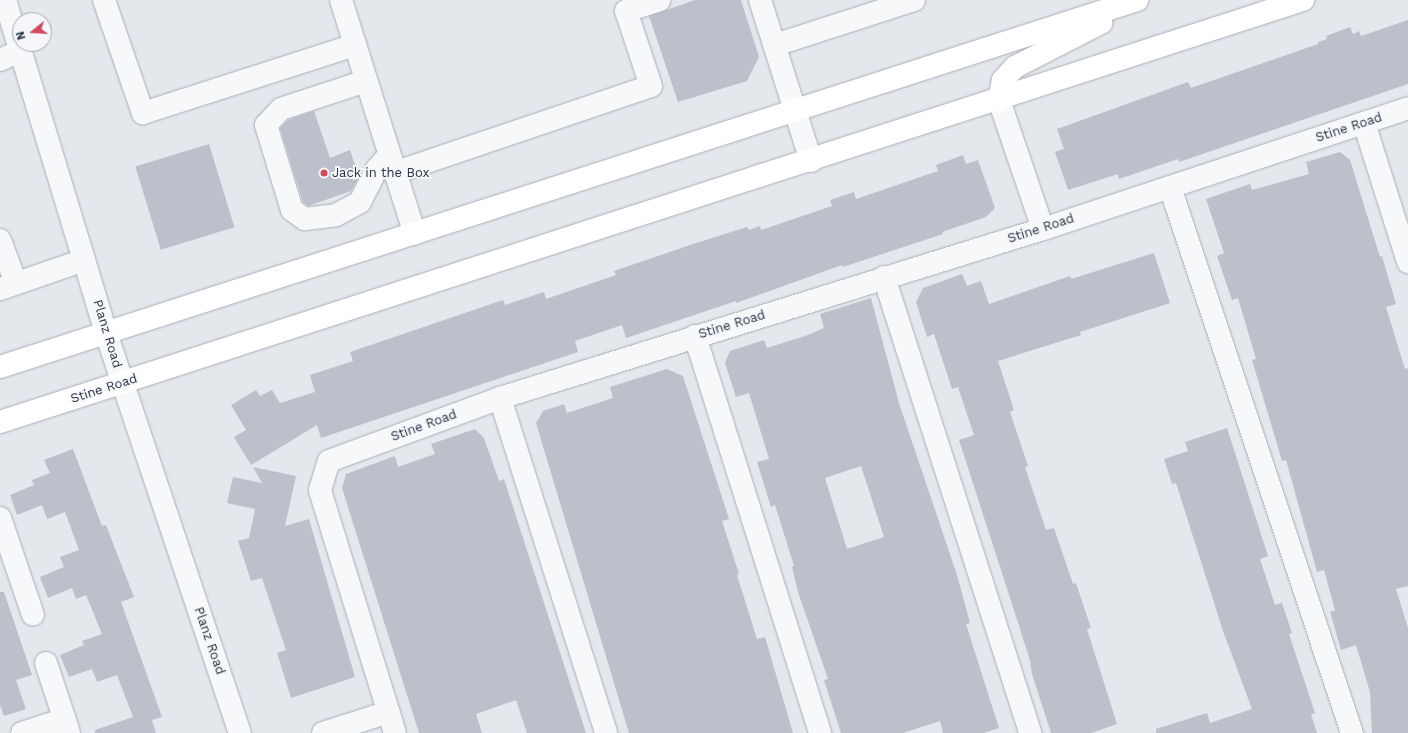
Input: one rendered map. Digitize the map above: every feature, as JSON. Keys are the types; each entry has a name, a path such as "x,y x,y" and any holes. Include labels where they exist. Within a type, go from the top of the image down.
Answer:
{"main road":[{"path":"0,367 1137,0"},
{"path":"999,100 1003,80 1015,67 1147,0"},
{"name":"Stine Road","path":"0,422 812,161 1303,0"}],"street":[{"name":"Planz Road","path":"5,0 12,24"},
{"path":"104,0 143,113 355,45"},
{"path":"341,0 415,234"},
{"path":"366,81 281,110 266,125 292,210 305,219 336,215 360,202 377,169 651,86 626,11 659,0"},
{"path":"760,0 812,161"},
{"path":"775,45 914,0"},
{"path":"0,60 18,52"},
{"name":"Planz Road","path":"20,52 122,383 240,733"},
{"path":"999,100 1043,229"},
{"name":"Stine Road","path":"395,733 320,490 329,462 500,398 884,277 1043,229 1408,108"},
{"path":"1364,123 1408,262"},
{"path":"1170,187 1352,733"},
{"path":"0,240 8,286 84,260"},
{"path":"884,277 1030,733"},
{"path":"695,336 820,733"},
{"path":"500,398 606,733"},
{"path":"0,518 7,560 33,615"},
{"path":"22,733 67,726 46,663"},
{"path":"322,733 389,712"}],"building":[{"path":"695,0 741,0 759,57 747,81 678,102 649,16"},
{"path":"1408,20 1408,84 1179,162 1178,159 1119,179 1118,174 1068,190 1055,152 1064,149 1057,129 1188,82 1191,88 1275,59 1318,44 1318,42 1327,39 1326,36 1350,27 1353,34 1359,31 1361,36"},
{"name":"Jack in the Box","path":"314,111 330,158 350,150 359,177 351,191 308,206 303,202 280,128 288,120"},
{"path":"209,144 234,227 161,250 135,167"},
{"path":"1340,152 1350,160 1380,257 1382,256 1396,304 1386,307 1405,369 1408,368 1408,586 1396,589 1408,628 1408,733 1372,733 1370,692 1356,645 1341,650 1330,612 1335,610 1324,570 1317,572 1286,460 1282,461 1252,360 1256,359 1238,298 1232,300 1217,256 1224,253 1206,199 1250,184 1252,190 1309,174 1306,162"},
{"path":"963,155 966,164 978,160 995,208 986,217 942,232 943,234 843,267 842,265 736,303 736,301 626,338 622,325 575,341 578,352 321,438 317,425 251,465 234,437 246,430 231,405 256,390 260,396 272,390 280,403 315,392 310,375 353,361 350,352 503,300 505,305 544,292 546,299 616,275 614,271 747,227 749,230 760,226 761,230 832,206 830,200 854,192 856,199 938,171 936,165"},
{"path":"1154,253 1170,303 1080,332 1081,335 998,361 1014,410 1010,412 1028,466 1025,467 1046,530 1054,528 1073,584 1076,583 1091,628 1087,629 1117,724 1091,733 1051,733 1032,674 1030,660 959,440 974,435 958,387 952,389 934,334 927,337 916,302 923,288 962,274 967,286 981,281 989,304 1070,276 1071,279"},
{"path":"871,298 899,403 957,575 970,623 966,624 999,728 984,733 943,733 940,721 903,733 841,733 824,680 828,679 798,592 792,567 794,566 775,505 771,507 757,462 769,459 749,393 736,397 725,363 730,351 764,340 767,348 808,335 824,328 820,314","holes":["861,466 884,537 847,549 825,478"]},
{"path":"667,369 683,376 729,519 722,521 739,574 737,575 757,639 765,637 793,733 629,733 536,423 543,411 564,404 567,413 613,398 610,387"},
{"path":"1227,428 1268,556 1260,559 1275,605 1282,603 1292,633 1289,634 1315,713 1311,714 1317,733 1156,733 1156,729 1207,713 1210,723 1252,709 1223,631 1176,483 1172,484 1164,459 1188,451 1185,442"},
{"path":"475,429 484,438 499,481 504,479 586,733 527,733 516,700 476,714 482,733 419,733 342,488 346,474 395,456 398,467 435,454 431,444"},
{"path":"73,449 102,526 106,525 134,597 121,602 162,717 152,720 156,733 95,733 95,730 133,717 117,675 97,682 92,669 69,677 60,655 84,645 82,641 102,634 86,595 76,599 72,588 48,598 40,577 64,567 60,557 79,550 65,512 47,519 42,505 17,515 10,495 34,485 32,480 50,473 44,460"},
{"path":"253,467 296,476 285,526 309,519 355,677 291,698 277,653 286,650 262,578 251,581 238,541 249,538 255,509 227,503 233,477 262,483"},
{"path":"0,592 4,592 32,675 16,680 26,709 4,716 0,705"}],"place":[{"name":"Jack in the Box","path":"324,173"}]}
